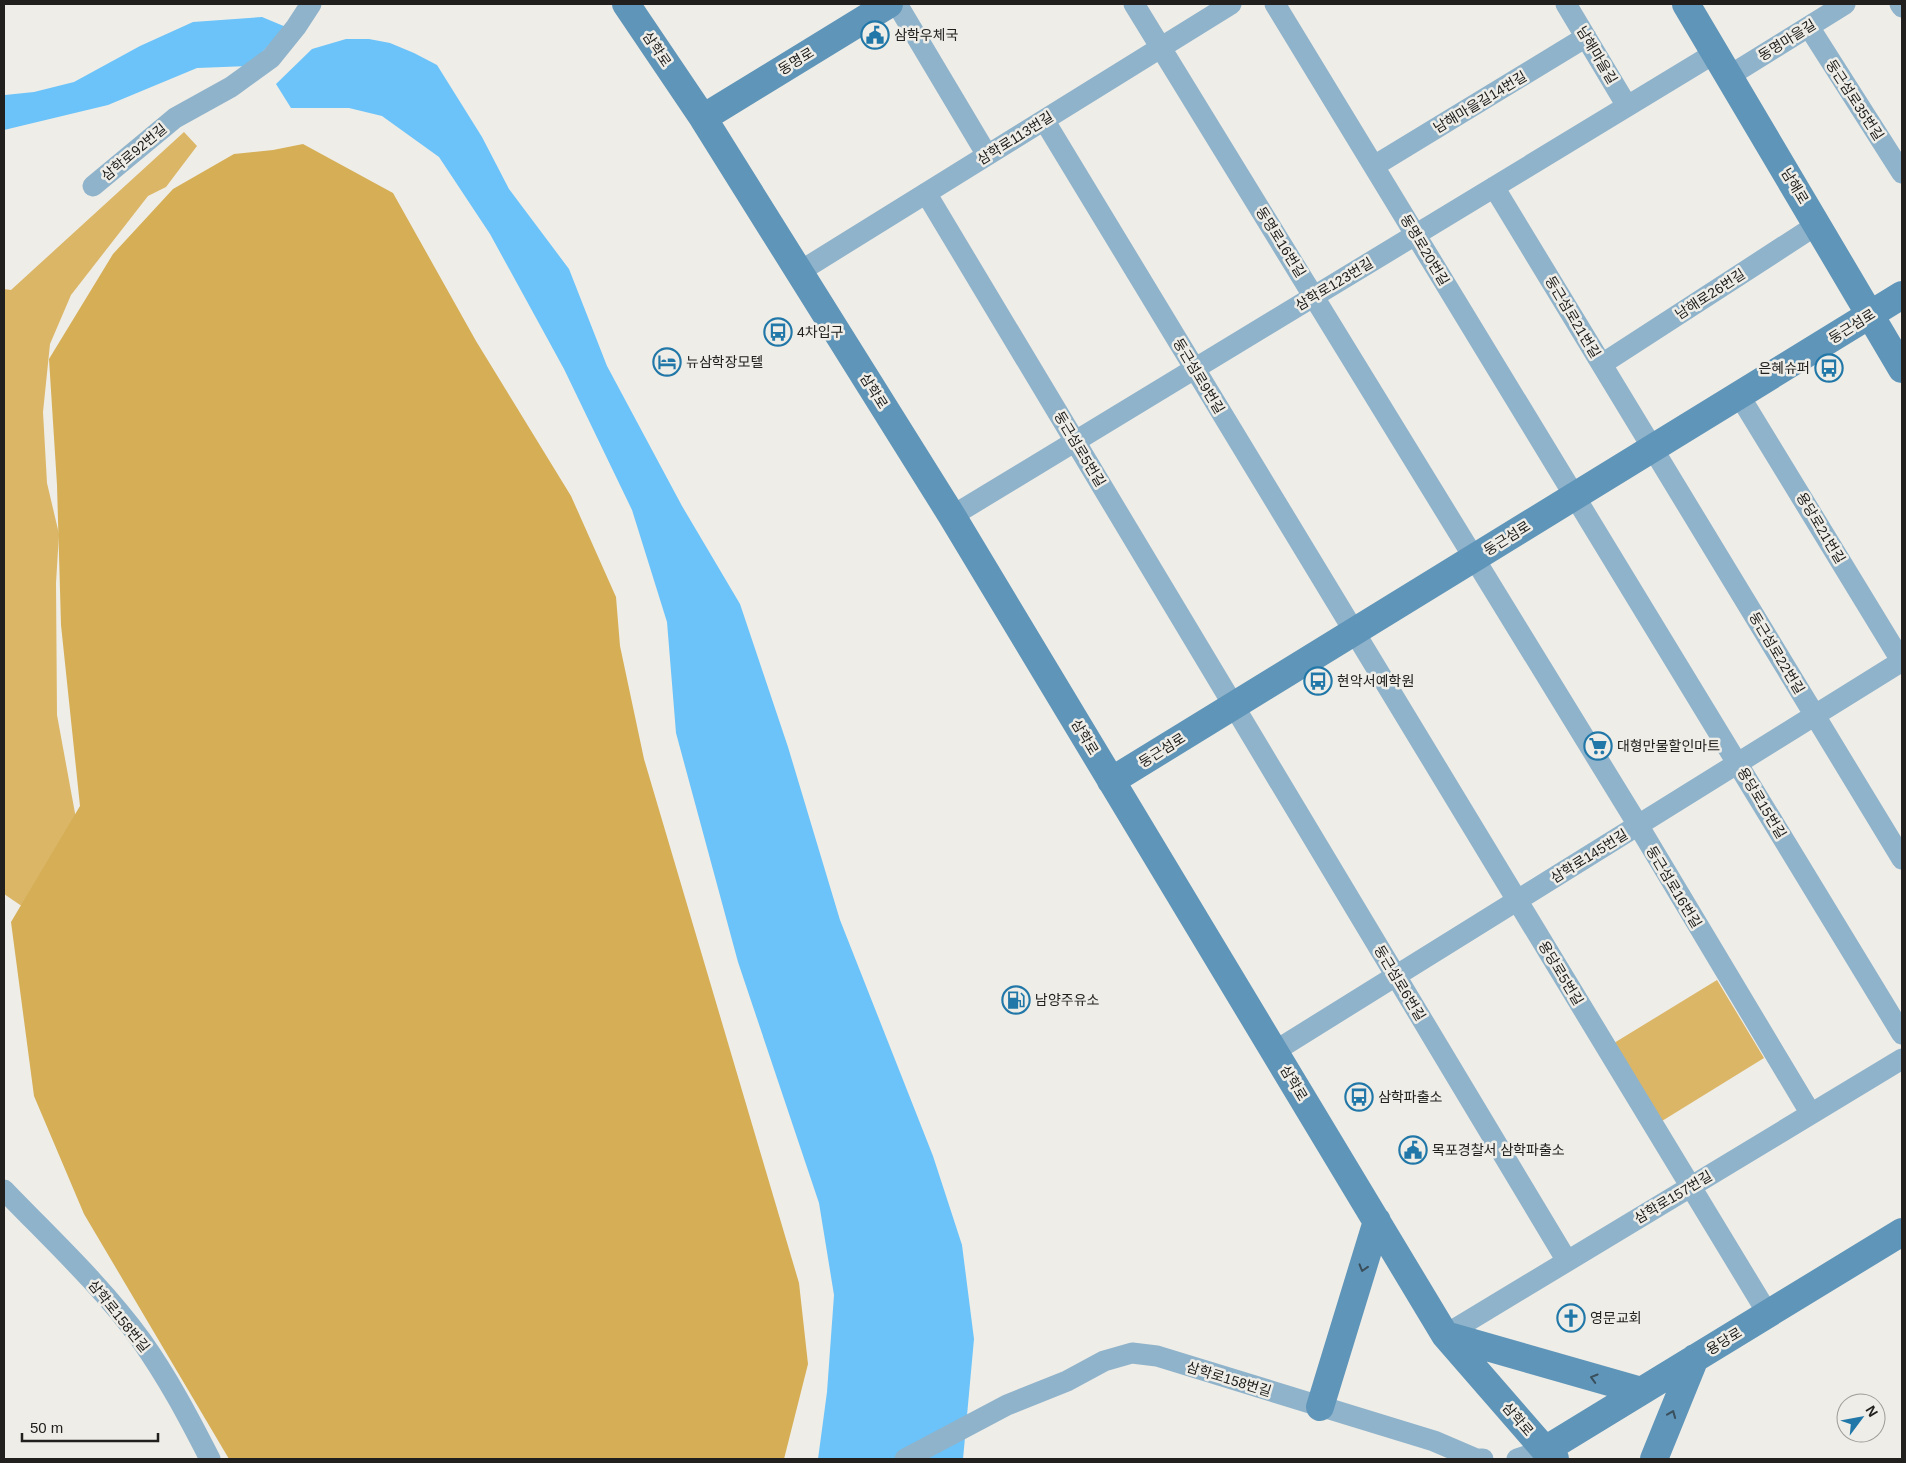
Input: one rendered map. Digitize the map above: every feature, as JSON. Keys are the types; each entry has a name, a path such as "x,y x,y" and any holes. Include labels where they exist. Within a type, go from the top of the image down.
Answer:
{"street":[{"name":"삼학로92번길","path":"93,186 175,118 230,87 271,58 296,28 311,4"},
{"name":"삼학로","path":"626,4 704,118 952,516 1445,1335 1550,1454"},
{"name":"동명로16번길","path":"1134,4 1474,558"},
{"name":"삼학로113번길","path":"799,272 1230,4"},
{"name":"동명로20번길","path":"1275,4 1575,496"},
{"name":"남해마을길","path":"1566,4 1628,106"},
{"name":"남해로","path":"1686,4 1818,224 1902,369"},
{"name":"동명마을길","path":"1729,76 1845,4"},
{"name":"동명로","path":"704,118 882,6"},
{"path":"882,6 987,155"},
{"name":"둥근섬로35번길","path":"1809,27 1902,172"},
{"name":"남해마을길14번길","path":"1374,166 1586,37"},
{"name":"삼학로123번길","path":"952,516 1715,53"},
{"name":"둥근섬로9번길","path":"1044,120 1354,631"},
{"name":"둥근섬로21번길","path":"1494,187 1653,448"},
{"name":"둥근섬로5번길","path":"926,193 1234,706"},
{"name":"남해로26번길","path":"1602,364 1818,224"},
{"name":"둥근섬로","path":"1111,781 1902,294"},
{"name":"용당로21번길","path":"1739,395 1902,661"},
{"name":"둥근섬로22번길","path":"1653,448 1902,859"},
{"name":"용당로15번길","path":"1575,496 1902,1034"},
{"name":"둥근섬로16번길","path":"1474,558 1811,1114"},
{"name":"용당로5번길","path":"1354,631 1768,1314"},
{"name":"삼학로145번길","path":"1275,1051 1902,661"},
{"name":"둥근섬로6번길","path":"1234,706 1567,1261"},
{"name":"삼학로157번길","path":"1445,1335 1902,1059"},
{"name":"삼학로158번길","path":"4,1190 95,1286 140,1339 178,1396 210,1459"},
{"path":"1320,1407 1377,1221"},
{"name":"용당로","path":"1550,1454 1641,1391 1902,1232"},
{"path":"1445,1335 1641,1391"},
{"name":"삼학로158번길","path":"905,1459 1007,1405 1067,1380 1104,1361 1132,1353 1157,1356 1434,1441 1476,1459 1483,1459"},
{"path":"1654,1459 1695,1358"},
{"path":"1517,1459 1550,1454"}],"shaded area":[{"path":"184,132 197,146 166,187 148,196 71,295 50,344 43,412 47,483 59,534 56,583 57,715 77,824 32,913 4,894 4,289 11,290"},
{"path":"303,144 393,193 476,341 571,496 616,597 620,646 644,759 799,1283 808,1364 784,1459 229,1459 84,1214 34,1096 11,922 80,806 61,625 57,485 49,359 113,254 173,189 234,154 273,150"},
{"path":"1717,980 1764,1058 1662,1121 1614,1043"}],"water":[{"path":"262,17 286,27 249,66 197,68 108,105 4,130 4,93 5,95 34,92 74,82 140,46 193,22"},
{"path":"346,39 369,39 390,43 437,65 482,137 509,189 569,269 607,366 682,506 740,604 788,747 840,920 933,1156 962,1245 974,1339 963,1459 818,1459 827,1392 834,1295 819,1203 738,962 676,733 667,622 632,510 564,369 490,234 439,157 382,116 349,108 291,108 276,84 312,49"}],"place":[{"name":"삼학우체국","path":"875,35"},
{"name":"4차입구","path":"778,332"},
{"name":"뉴삼학장모텔","path":"667,362"},
{"name":"은혜슈퍼","path":"1829,368"},
{"name":"현악서예학원","path":"1318,681"},
{"name":"대형만물할인마트","path":"1598,746"},
{"name":"남양주유소","path":"1016,1000"},
{"name":"삼학파출소","path":"1359,1097"},
{"name":"목포경찰서 삼학파출소","path":"1413,1150"},
{"name":"영문교회","path":"1571,1318"}]}
